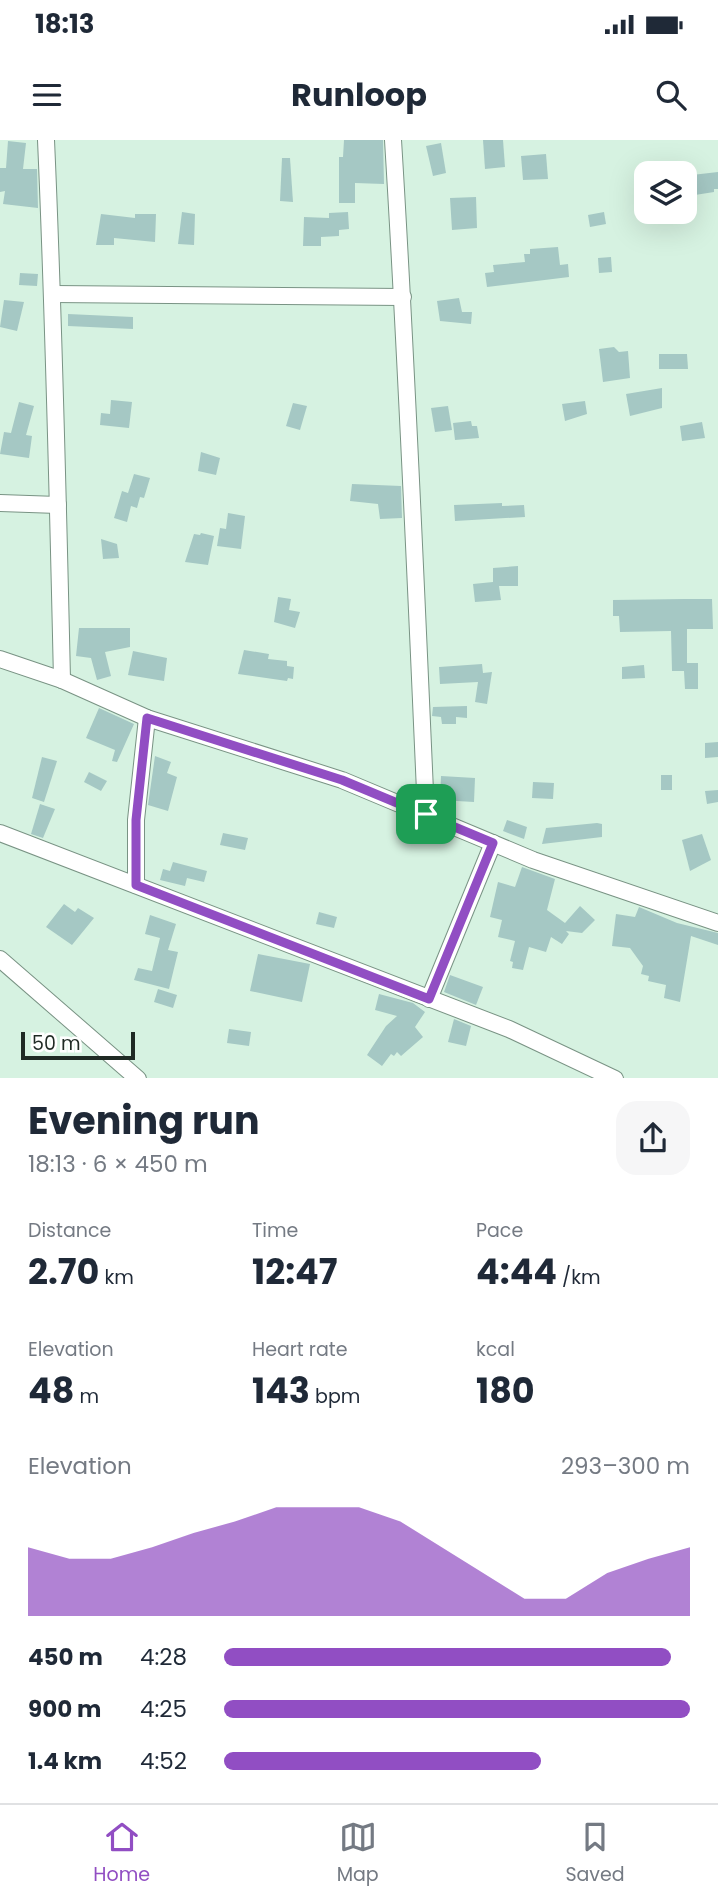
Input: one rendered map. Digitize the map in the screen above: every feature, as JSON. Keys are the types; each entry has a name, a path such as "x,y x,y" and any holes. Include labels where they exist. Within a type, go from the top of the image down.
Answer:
{"street":[{"path":"46,140 53,294 53,418 62,680"},
{"path":"393,140 403,297 426,814"},
{"path":"53,294 403,297"},
{"path":"0,503 58,505"},
{"path":"0,659 62,680 147,718 342,780 533,860 718,923"},
{"path":"136,885 136,820 147,718"},
{"path":"0,834 509,1029 613,1078"},
{"path":"429,999 493,843"},
{"path":"0,959 137,1078"}],"building":[{"path":"344,140 383,140 384,184 355,183 355,203 339,203 339,157 343,157"},
{"path":"483,140 503,140 505,167 485,169"},
{"path":"8,141 26,143 23,169 37,169 38,208 3,204 5,191 0,192 0,168 6,168"},
{"path":"441,143 446,173 433,176 426,146"},
{"path":"546,154 548,179 523,180 521,156"},
{"path":"282,158 290,158 293,202 280,201"},
{"path":"718,172 718,189 697,195 697,174"},
{"path":"476,197 477,228 452,230 450,198"},
{"path":"182,212 195,214 194,245 178,244"},
{"path":"348,212 349,229 339,230 339,236 321,237 321,246 303,246 304,217 329,218 329,213"},
{"path":"604,212 606,224 590,227 588,215"},
{"path":"101,214 135,218 135,214 156,214 155,242 114,238 114,245 96,245"},
{"path":"558,247 560,265 568,264 569,277 487,287 485,273 494,272 493,265 525,262 524,254 530,254 530,249"},
{"path":"611,257 612,272 599,273 598,258"},
{"path":"20,273 38,274 37,286 19,285"},
{"path":"459,298 462,312 472,312 471,324 440,321 437,301"},
{"path":"4,300 24,302 17,331 0,327"},
{"path":"68,314 133,317 133,329 68,326"},
{"path":"614,347 619,352 628,351 630,378 603,382 599,349"},
{"path":"659,354 687,354 688,369 659,369"},
{"path":"662,388 662,408 630,416 626,394"},
{"path":"111,400 132,402 129,428 100,425 101,413 110,414"},
{"path":"585,401 587,414 565,421 562,404"},
{"path":"19,402 34,406 26,435 32,436 29,458 0,454 4,432 11,433"},
{"path":"293,403 307,406 300,430 286,426"},
{"path":"448,406 452,430 435,432 431,408"},
{"path":"471,421 472,426 477,426 479,438 455,440 453,423"},
{"path":"702,422 705,438 682,441 680,426"},
{"path":"201,452 220,458 216,475 198,471"},
{"path":"134,474 150,478 144,498 140,497 137,508 131,506 127,522 114,518 122,491 128,493"},
{"path":"352,484 401,486 402,518 380,519 378,504 350,501"},
{"path":"502,503 502,506 524,505 525,517 455,521 454,505"},
{"path":"228,513 245,516 241,549 217,546 220,528 226,529"},
{"path":"194,534 214,536 208,565 185,562"},
{"path":"101,539 117,544 119,558 103,559"},
{"path":"518,566 518,586 499,586 501,600 475,602 473,584 493,582 493,568"},
{"path":"278,597 291,599 289,610 300,612 295,628 274,622"},
{"path":"712,599 713,629 687,629 687,663 698,663 698,689 685,689 684,671 672,671 671,631 620,632 619,616 613,616 613,600"},
{"path":"79,628 130,628 130,647 105,652 111,676 97,680 91,658 76,656"},
{"path":"244,650 269,654 268,659 287,661 287,666 294,667 293,679 288,678 287,681 238,674"},
{"path":"133,651 167,658 164,681 128,675"},
{"path":"482,664 483,673 492,672 487,704 475,702 478,682 440,684 439,667"},
{"path":"644,665 645,678 622,679 622,667"},
{"path":"467,706 467,718 456,717 456,724 442,724 441,717 432,716 433,707"},
{"path":"99,708 134,724 117,762 112,761 115,750 86,738"},
{"path":"718,742 718,757 705,758 705,743"},
{"path":"155,756 171,762 167,773 177,777 168,811 148,805"},
{"path":"42,757 57,761 44,802 32,798"},
{"path":"89,772 107,781 101,791 84,782"},
{"path":"661,775 672,775 672,790 661,790"},
{"path":"441,776 475,778 474,802 440,800"},
{"path":"533,782 554,783 553,799 532,798"},
{"path":"718,790 718,802 707,804 705,791"},
{"path":"40,804 55,809 43,838 31,834"},
{"path":"507,820 527,827 524,839 503,831"},
{"path":"602,824 602,837 542,844 546,828"},
{"path":"223,833 248,838 245,850 220,845"},
{"path":"702,834 711,860 690,871 682,840"},
{"path":"173,862 207,871 204,882 187,878 185,886 160,880 163,869 170,871"},
{"path":"522,867 555,879 547,910 565,923 580,906 595,920 582,933 566,931 569,934 562,944 551,937 546,952 529,947 523,970 512,968 513,962 510,961 515,941 498,937 502,920 490,917 498,882 515,887"},
{"path":"64,904 75,912 78,908 94,918 72,945 46,927"},
{"path":"639,907 677,923 718,933 718,945 691,936 680,1002 664,998 666,985 648,981 649,976 641,974 643,966 630,948 612,946 616,914 635,917"},
{"path":"319,912 337,917 334,928 316,924"},
{"path":"150,915 176,924 168,950 178,952 169,989 134,980 138,968 152,971 160,938 145,934"},
{"path":"258,954 310,964 302,1002 250,991"},
{"path":"450,975 483,987 476,1005 444,992"},
{"path":"158,989 177,995 173,1008 154,1002"},
{"path":"379,994 413,1003 425,1012 415,1027 423,1037 401,1056 397,1052 394,1056 391,1054 382,1066 367,1055 386,1026 397,1016 375,1010"},
{"path":"454,1019 471,1026 466,1046 448,1042"},
{"path":"229,1029 251,1032 249,1046 227,1043"}],"route":[{"path":"147,718 342,780 426,814 493,843 429,999 136,885 136,820 141,750 147,718"}]}
